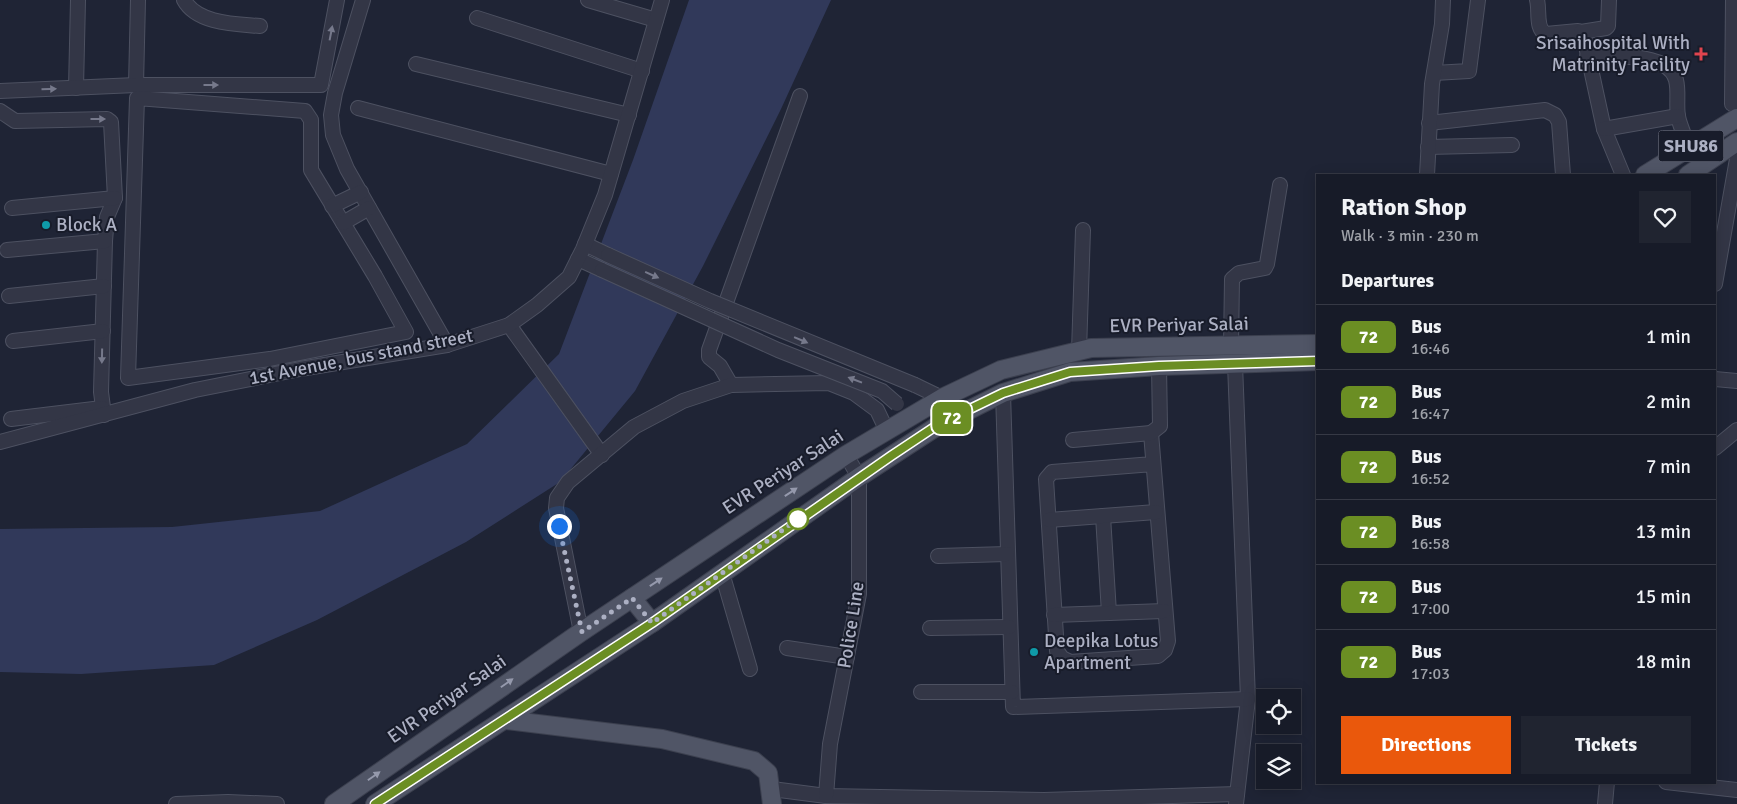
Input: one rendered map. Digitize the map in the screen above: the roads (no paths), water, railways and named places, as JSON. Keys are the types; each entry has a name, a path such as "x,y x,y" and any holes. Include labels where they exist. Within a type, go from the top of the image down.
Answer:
{"main road":[{"name":"SHU86","path":"1646,174 1734,111"},
{"name":"SHU86","path":"1689,174 1737,142"},
{"name":"EVR Periyar Salai","path":"334,804 582,632 846,455 942,398 1001,370 1091,348 1316,344"},
{"path":"375,804 652,623 859,477 939,424 1003,393 1070,372 1159,366 1316,361"},
{"path":"632,598 652,623"},
{"path":"506,720 662,739 728,753 754,761 768,773 772,796"}],"street":[{"path":"76,88 78,0"},
{"path":"136,85 138,0"},
{"path":"184,0 188,7 217,23 260,26"},
{"path":"362,0 336,86 331,115 333,135 347,169 446,345"},
{"path":"588,0 656,20"},
{"name":"1st Avenue, bus stand street","path":"0,442 103,411 309,367 446,345 509,325 537,305 569,277 578,259 611,174 662,0"},
{"path":"1428,174 1429,123 1434,73 1442,24 1443,0"},
{"path":"1434,73 1464,72 1470,68 1478,0"},
{"path":"1537,0 1539,28 1546,34 1606,28 1608,26 1609,0"},
{"path":"1733,0 1735,24 1734,111"},
{"path":"0,91 136,85 321,85 336,5 358,15"},
{"path":"477,18 642,71"},
{"path":"1581,32 1604,130 1623,174"},
{"path":"1587,58 1626,57 1663,64 1671,70 1676,80 1678,116 1685,138"},
{"path":"416,64 629,115"},
{"path":"731,385 720,366 709,357 709,350 800,96"},
{"path":"136,98 305,111 311,120 311,170 343,223 406,332 270,359 128,378 136,98"},
{"path":"358,108 611,174"},
{"path":"1429,123 1545,110 1555,116 1559,122 1563,174"},
{"path":"0,111 15,121 107,119 111,122 115,198 107,217 105,241 103,411 11,419"},
{"path":"1604,130 1678,116"},
{"path":"1428,148 1512,146"},
{"path":"1716,278 1737,160"},
{"path":"1231,345 1232,280 1239,273 1264,268 1267,264 1280,185"},
{"path":"332,206 361,192"},
{"path":"12,208 115,198"},
{"path":"343,223 369,208"},
{"path":"1079,351 1083,230"},
{"path":"7,250 105,241"},
{"path":"585,244 710,302 915,385 942,398"},
{"path":"578,259 778,350 882,391 897,404 905,420"},
{"path":"9,296 104,286"},
{"path":"509,325 602,455"},
{"path":"14,341 103,331"},
{"path":"772,796 1044,802 1236,799 1248,699 1235,364"},
{"path":"1073,440 1151,433 1160,426 1159,366"},
{"path":"1716,378 1737,381"},
{"path":"582,632 556,508 557,498 568,482 634,427 683,401 731,385 783,382 829,383 854,393 877,410 887,431"},
{"path":"1003,393 1013,707 1248,699"},
{"path":"1716,447 1737,430"},
{"path":"1151,433 1152,464 1168,641 1165,650 1158,656 1070,662 1062,658 1057,651 1046,479 1052,472 1152,464"},
{"path":"846,455 859,477"},
{"name":"Police Line","path":"826,796 830,744 859,594 859,477"},
{"path":"1049,520 1156,512"},
{"path":"1103,516 1109,613"},
{"path":"938,556 1007,554"},
{"path":"722,573 750,669"},
{"path":"1054,616 1164,610"},
{"path":"930,628 1009,626"},
{"path":"787,648 847,657"},
{"path":"921,692 1012,692"},
{"path":"1605,804 1607,784"},
{"path":"1684,784 1737,790"},
{"path":"176,804 228,802 276,804"}],"water":[{"path":"689,0 831,0 781,109 703,266 635,391 560,482 466,542 317,620 214,665 81,674 0,672 0,529 172,527 320,511 467,444 559,354 633,160"}],"place":[{"name":"Srisaihospital With Matrinity Facility","path":"1701,54"},
{"name":"Block A","path":"46,225"},
{"name":"Deepika Lotus Apartment","path":"1034,652"}]}
